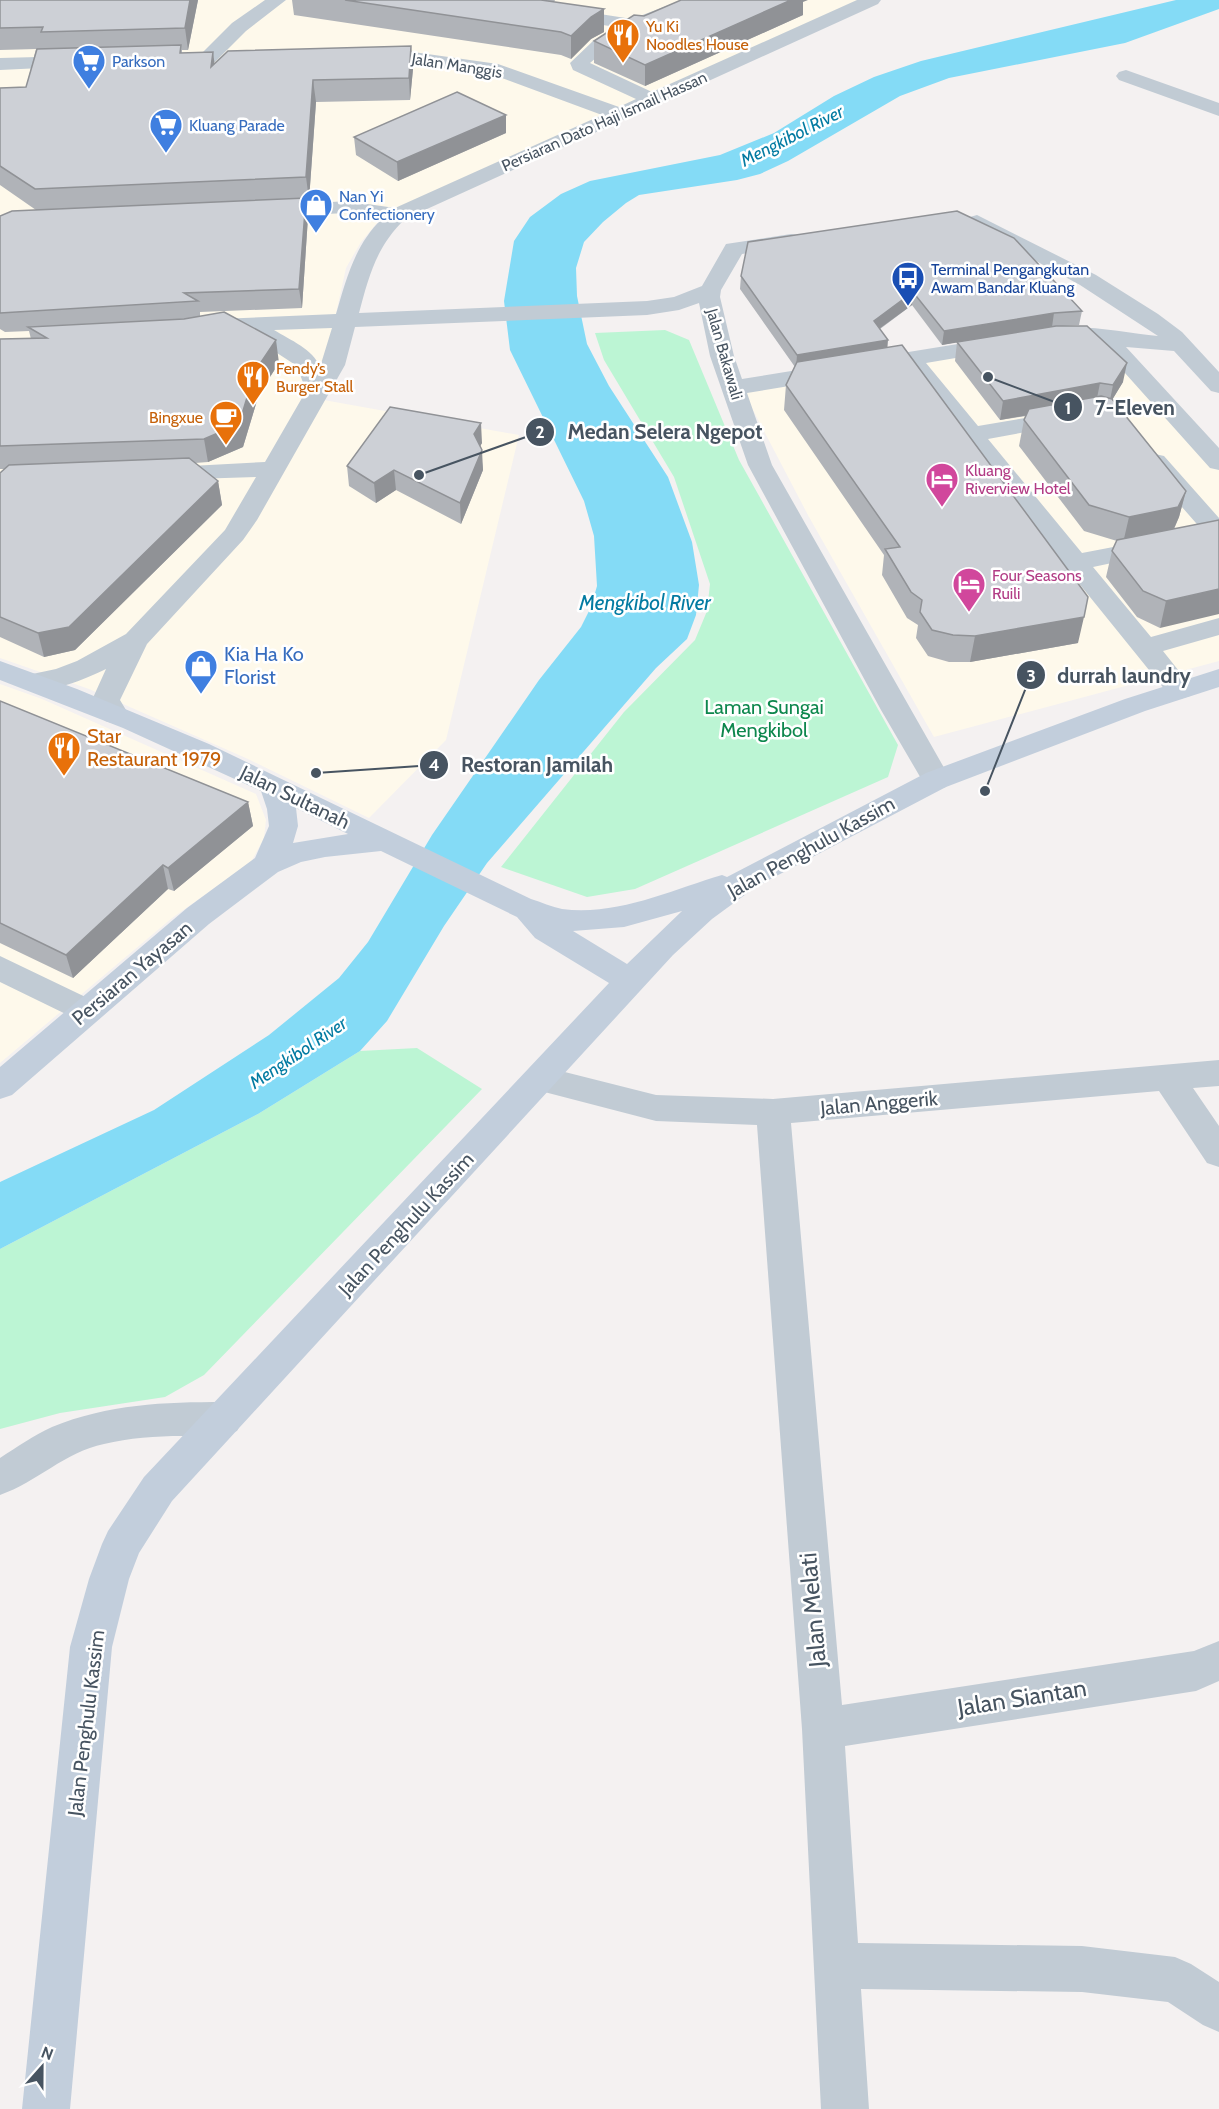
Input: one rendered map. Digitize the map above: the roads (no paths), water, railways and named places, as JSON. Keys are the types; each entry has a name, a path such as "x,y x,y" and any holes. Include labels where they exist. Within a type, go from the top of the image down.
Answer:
{"street":[{"path":"472,0 633,25"},
{"path":"599,18 613,0"},
{"path":"652,99 580,66 579,63 600,45 633,25 699,0"},
{"name":"Persiaran Dato Haji Ismail Hassan","path":"136,639 234,535 333,365 360,269 380,232 398,215 872,0"},
{"path":"185,59 234,57 262,30 275,2"},
{"path":"208,58 239,27 275,2"},
{"name":"Jalan Manggis","path":"353,55 399,56 498,70 619,114"},
{"path":"0,66 93,62"},
{"path":"1126,76 1219,110"},
{"path":"239,212 347,207 398,215"},
{"path":"960,213 1088,280 1150,319 1182,345 1219,386"},
{"name":"Jalan Bakawali","path":"813,236 734,249 710,290 700,330 733,388 760,465 889,700 936,780"},
{"path":"360,269 377,297 385,305 426,320"},
{"path":"345,325 219,326 182,332 216,335 426,320 648,312 679,303 710,290"},
{"path":"648,312 700,330"},
{"path":"262,333 307,363 318,392"},
{"path":"733,388 1025,340 1077,334 1182,345"},
{"path":"1105,337 1219,463"},
{"path":"909,359 1180,690"},
{"path":"971,435 1084,414"},
{"path":"1077,562 1203,537 1141,445"},
{"path":"136,474 274,468"},
{"path":"1146,647 1219,626"},
{"path":"33,682 62,678 81,671 136,639"},
{"path":"115,715 106,700 124,659 136,639"},
{"name":"Jalan Sultanah","path":"0,670 115,715 273,785 520,907 562,919 592,921 627,916 746,878"},
{"name":"Jalan Penghulu Kassim","path":"46,2109 91,1647 109,1579 122,1544 158,1489 631,981 685,925 746,878 936,780 1135,705 1219,678"},
{"name":"Persiaran Yayasan","path":"267,865 284,832 284,813 273,785"},
{"name":"Persiaran Yayasan","path":"0,1086 198,916 267,865 294,853 325,846 384,840"},
{"name":"Jalan Sultanah","path":"520,907 546,930 631,981"},
{"path":"0,968 87,1011"},
{"name":"Jalan Anggerik","path":"541,1080 656,1108 772,1112 1219,1073"},
{"path":"1168,1078 1219,1153"},
{"name":"Jalan Melati","path":"772,1112 823,1729 845,2109"},
{"path":"0,1478 64,1440 105,1427 148,1419 224,1419"},
{"name":"Jalan Siantan","path":"823,1729 1196,1671 1219,1661"},
{"path":"837,1965 1082,1969 1175,1980 1219,2009"}],"water":[{"name":"Mengkibol River","path":"1176,0 1219,0 1219,9 1125,43 949,78 900,96 788,161 760,174 737,180 639,195 603,222 584,242 576,268 577,296 587,344 609,386 668,477 692,542 699,585 696,615 687,639 656,668 487,863 444,926 387,1021 360,1051 258,1114 0,1249 0,1182 154,1110 269,1035 339,978 368,942 432,835 539,680 581,627 591,607 597,586 594,536 584,501 510,350 504,301 514,241 530,217 561,194 590,181 720,155 774,133 834,96 874,77 921,61"}],"place":[{"name":"Yu Ki Noodles House","path":"623,64"},
{"name":"Parkson","path":"89,90"},
{"name":"Kluang Parade","path":"166,154"},
{"name":"Nan Yi Confectionery","path":"316,234"},
{"name":"Terminal Pengangkutan Awam Bandar Kluang","path":"908,307"},
{"name":"7-Eleven","path":"988,377"},
{"name":"Fendy’s Burger Stall","path":"253,406"},
{"name":"Bingxue","path":"226,446"},
{"name":"Medan Selera Ngepot","path":"419,475"},
{"name":"Kluang Riverview Hotel","path":"942,508"},
{"name":"Four Seasons Ruili","path":"969,613"},
{"name":"Kia Ha Ko Florist","path":"201,695"},
{"name":"Restoran Jamilah","path":"316,773"},
{"name":"Star Restaurant 1979","path":"64,777"},
{"name":"durrah laundry","path":"985,791"}],"park label":[{"name":"Laman Sungai Mengkibol","path":"764,718"}]}
